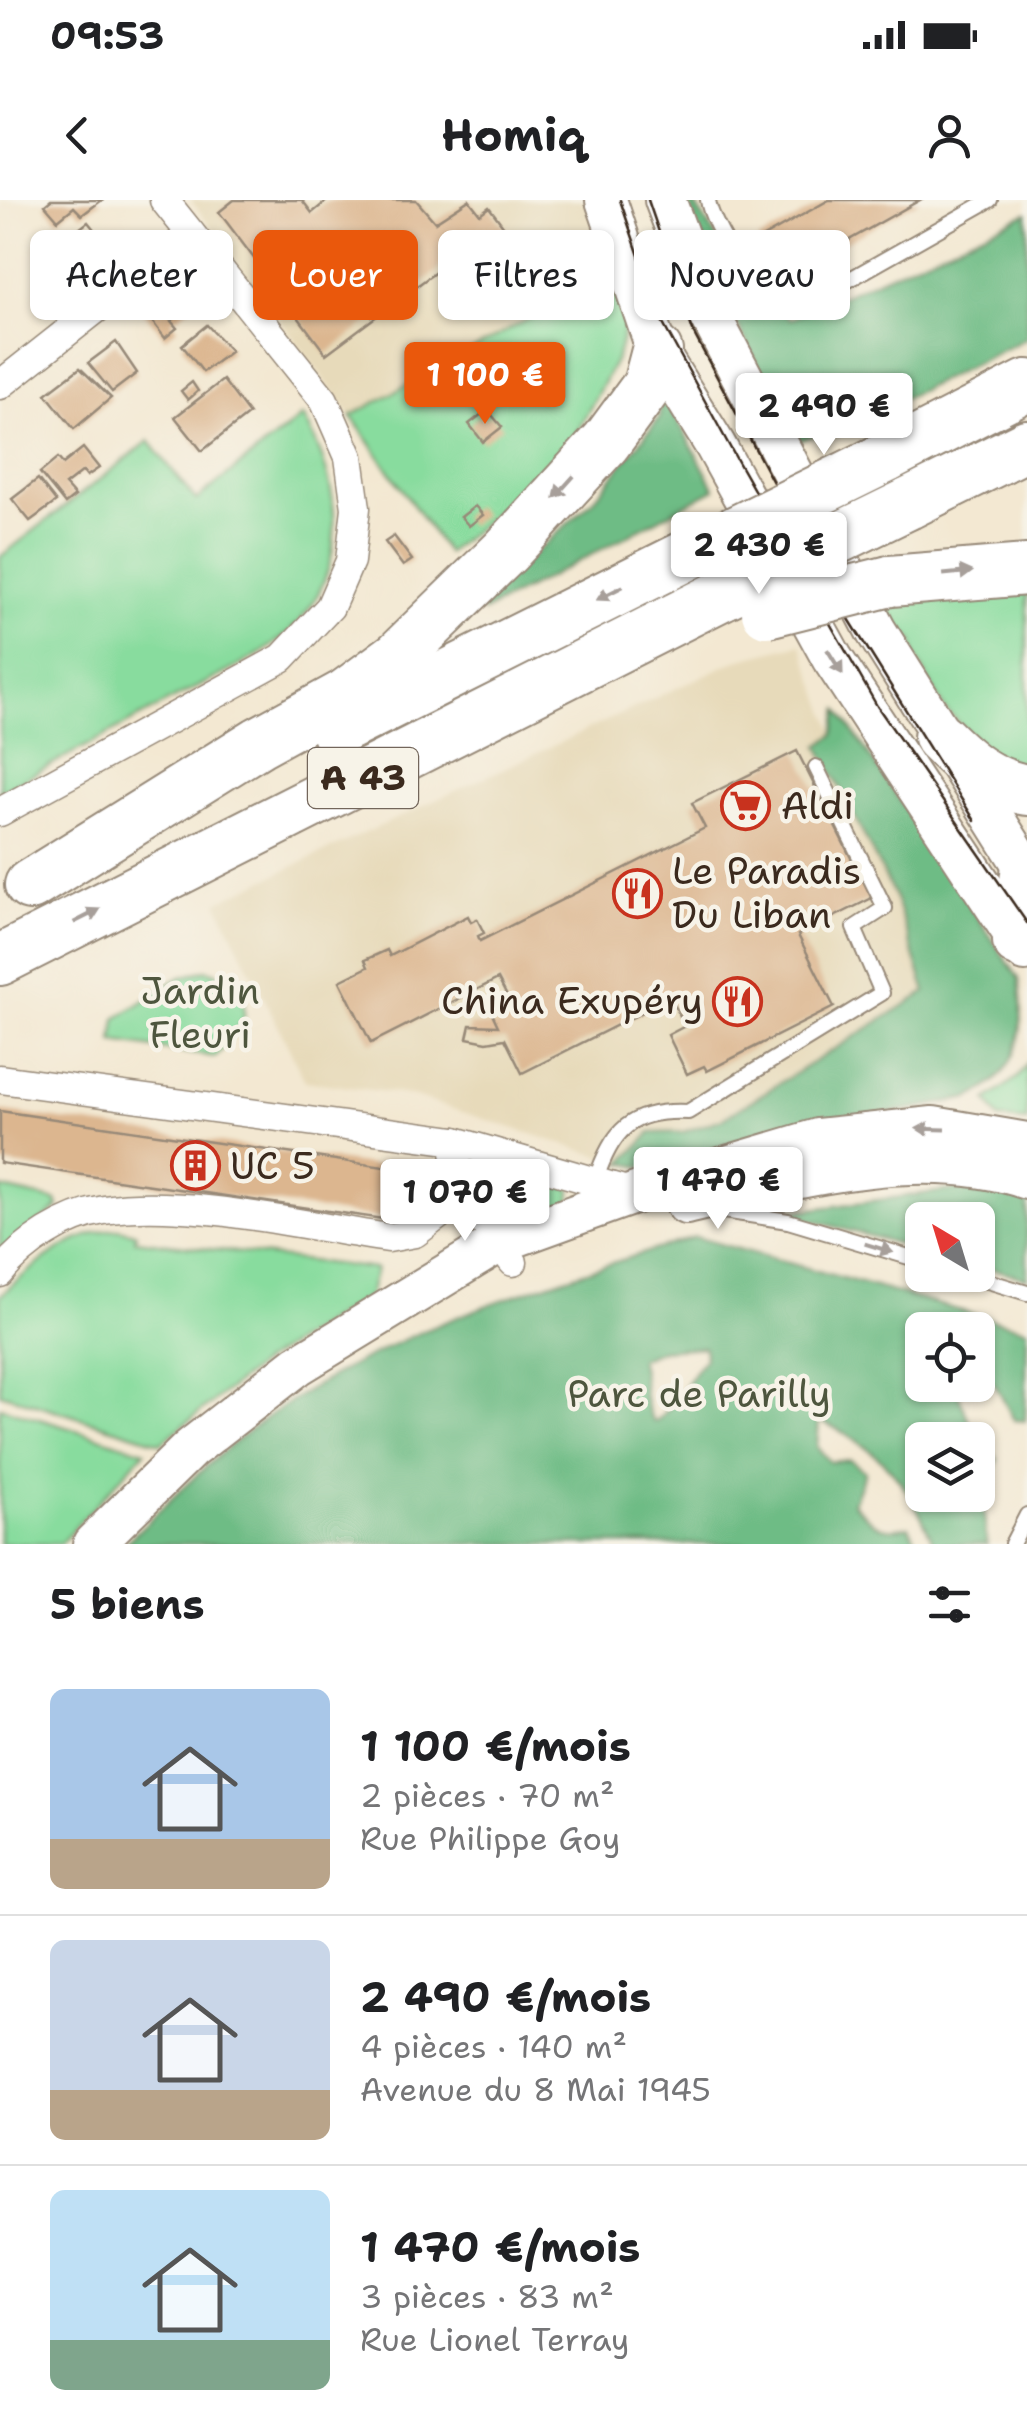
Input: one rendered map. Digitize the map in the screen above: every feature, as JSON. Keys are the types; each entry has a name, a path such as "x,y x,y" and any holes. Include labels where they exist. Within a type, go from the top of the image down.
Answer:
{"highway":[{"path":"15,892 259,742 345,695 398,656 506,551 606,442 648,386 657,351"},
{"name":"A 43","path":"15,892 1027,385"},
{"path":"746,603 908,504 1027,445"},
{"path":"746,603 890,581 1027,570"},
{"name":"A 43","path":"0,960 382,768 601,685 746,603"},
{"path":"939,737 972,769 1001,785 1027,790"}],"main road":[{"path":"606,200 657,351 832,658 1025,902"},
{"path":"665,200 704,304 876,631 939,737 1025,902"},
{"path":"93,1544 190,1449 298,1366 422,1292 636,1194 818,1139 869,1130 933,1127 1027,1142"},
{"path":"505,1252 771,1184 869,1168 950,1167 1027,1179"}],"street":[{"path":"164,200 189,230"},
{"path":"0,812 282,658 330,606 350,561 356,508 349,457 324,400 233,286"},
{"path":"0,385 83,320"},
{"path":"0,1079 455,1141 682,1205"},
{"path":"399,1132 468,1192"},
{"path":"455,1141 454,1159 468,1192 505,1252"},
{"path":"0,1273 36,1241 68,1222 104,1210 180,1209 388,1238 416,1233 468,1192"}],"lane":[{"path":"708,200 731,250 764,294 783,307 806,304 990,200"},
{"path":"595,1181 609,1141 630,1122 662,1111 688,1112 882,993 854,928 885,908 816,767"},
{"path":"682,1205 788,1220 905,1256"},
{"path":"995,1283 1027,1293"},
{"path":"1012,1544 1027,1515"}],"shaded area":[{"path":"191,200 587,200 596,230 438,230 438,320 527,320 351,416 280,320 418,320 418,230 253,230 253,284 233,257 233,230 213,230"},
{"path":"801,644 932,991 637,1168 409,1095 305,1081 217,902 737,660"}],"green space":[{"path":"687,200 692,200 712,230 698,230"},
{"path":"1027,213 1027,338 884,408 796,442 735,320 850,320 850,292"},
{"path":"614,286 628,315 617,357 564,457 447,553 351,416 527,320 614,320"},
{"path":"664,403 670,406 715,489 483,612 476,606 593,501 660,417 659,407"},
{"path":"303,416 328,477 334,539 328,569 316,598 297,624 246,662 0,792 0,557 149,441 196,500"},
{"path":"1027,593 1027,771 993,758 944,708 915,655 913,641 885,610 896,602"},
{"path":"839,710 1019,979 1021,1017 1016,1050 999,1077 970,1098 735,1142 655,1170 622,1163 651,1133 683,1132 722,1119 926,992 895,897 819,746 834,735"},
{"name":"Jardin Fleuri","path":"205,970 217,973 244,999 244,1019 216,1057 113,1042 116,1019 179,978"},
{"path":"1027,1063 1027,1121 999,1119 987,1100 1018,1077"},
{"path":"403,1167 440,1193 421,1216 394,1224"},
{"path":"509,1168 571,1189 570,1202 513,1227 498,1216 486,1198 491,1178"},
{"path":"0,1188 57,1201 59,1207 0,1253"},
{"path":"951,1190 979,1190 1027,1199 1027,1278 995,1270 995,1202 905,1202 905,1245 783,1213"},
{"path":"118,1229 136,1233 135,1240 376,1269 369,1296 262,1363 161,1443 0,1393 0,1296 39,1263 70,1244 85,1236"},
{"name":"Parc de Parilly","path":"695,1237 966,1312 905,1312 905,1402 961,1402 970,1422 905,1422 905,1488 876,1455 819,1420 817,1447 830,1462 850,1460 865,1472 853,1503 884,1528 909,1526 918,1544 124,1544 234,1443 322,1382 424,1331 531,1290","holes":["704,1347 705,1358 672,1403 654,1422 647,1407 639,1359 661,1350"]},
{"name":"Parc de Parilly","path":"995,1320 1027,1329 1025,1421 1014,1420 995,1385"},
{"path":"0,1407 145,1451 60,1544 0,1544"},
{"name":"Parc de Parilly","path":"919,1512 984,1512 987,1544 934,1544"}],"building":[{"path":"51,200 102,200 82,215 74,207 58,220 45,205"},
{"path":"234,200 302,200 312,213 328,200 416,200 435,222 469,200 480,214 489,207 506,230 438,230 438,270 418,285 418,230 253,230 253,257 219,212"},
{"path":"829,200 920,200 850,240 850,230 776,230"},
{"path":"88,222 94,230 78,230"},
{"path":"151,320 172,320 177,328 165,338"},
{"path":"300,320 371,320 326,354"},
{"path":"207,325 231,351 203,372 182,345"},
{"path":"116,342 137,373 112,392 88,363"},
{"path":"80,368 111,398 74,429 46,394"},
{"path":"223,380 249,414 202,451 175,417"},
{"path":"192,382 198,391 188,400 181,391"},
{"path":"482,414 485,418 491,414 502,427 483,442 469,424"},
{"path":"83,448 99,468 87,476 83,471 65,485 75,496 65,504 40,473 58,458 63,464"},
{"path":"38,479 56,502 30,521 12,499"},
{"path":"475,506 483,515 469,526 461,517"},
{"path":"394,536 412,560 403,566 385,542"},
{"path":"797,751 852,860 857,858 876,896 798,935 834,1007 707,1071 704,1066 687,1074 668,1035 685,1026 671,998 522,1073 505,1039 487,1042 467,1038 470,1025 498,1026 491,1011 510,1002 498,979 371,1043 340,981 368,967 365,960 387,950 390,956 468,916 471,922 477,919 484,933 478,936 480,941 705,828 692,803"},
{"name":"UC 5","path":"0,1111 391,1168 383,1219 0,1163"}],"tram line":[{"path":"620,200 661,320 737,460 877,706 1027,923"},
{"path":"648,200 694,334 826,582 975,821"}],"place":[{"name":"Aldi","path":"746,806"},
{"name":"Le Paradis Du Liban","path":"637,893"},
{"name":"China Exupéry","path":"738,1001"},
{"name":"UC 5","path":"195,1166"}]}
